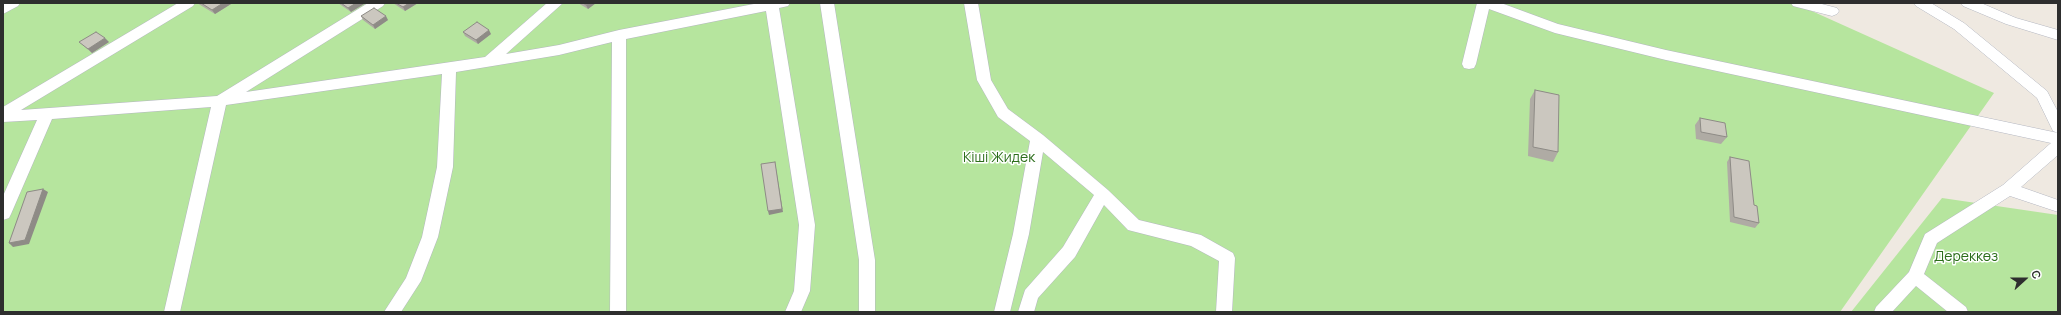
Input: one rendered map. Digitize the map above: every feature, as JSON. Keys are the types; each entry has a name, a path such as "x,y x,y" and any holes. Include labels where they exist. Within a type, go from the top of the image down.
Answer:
{"street":[{"path":"3,9 13,3"},
{"path":"3,116 188,3"},
{"path":"172,312 220,101 378,3"},
{"path":"490,60 556,3"},
{"path":"828,3 867,260 868,312"},
{"path":"971,3 984,80 1002,113 1038,139 1103,194 1134,225 1194,240 1227,258 1224,312"},
{"path":"1469,64 1485,3 1555,28 1666,55 2058,139"},
{"path":"1798,3 1832,11"},
{"path":"1922,3 1959,26 2042,94 2058,127"},
{"path":"1968,3 2011,21 2058,35"},
{"path":"3,116 46,115 220,101 449,68 490,60 559,50 619,35 778,4 806,225 802,291 792,312"},
{"path":"618,312 619,35"},
{"path":"392,312 413,281 430,237 445,167 449,68"},
{"path":"3,214 46,115"},
{"path":"1002,312 1021,234 1038,139"},
{"path":"1882,312 1915,276 1931,239 2008,189 2058,146"},
{"path":"2008,189 2058,206"},
{"path":"1026,312 1031,295 1069,252 1103,194"},
{"path":"1915,276 1960,312"}],"green space":[{"name":"Кіші Жидек","path":"3,3 1794,3 1994,93 1840,312 3,312"},
{"name":"Дереккөз","path":"1942,198 2058,215 2058,312 1851,312"}],"building":[{"path":"201,3 223,3 212,10"},
{"path":"341,3 356,3 348,8"},
{"path":"396,3 409,3 403,7"},
{"path":"374,8 386,16 373,25 361,16"},
{"path":"477,22 489,30 476,40 463,32"},
{"path":"96,32 105,38 88,49 79,42"},
{"path":"1535,90 1559,95 1558,152 1533,147"},
{"path":"1700,118 1725,123 1727,137 1701,132"},
{"path":"1730,157 1749,161 1754,205 1757,206 1759,223 1734,217"},
{"path":"775,162 782,209 768,211 761,164"},
{"path":"43,189 25,240 9,243 27,192"}]}
